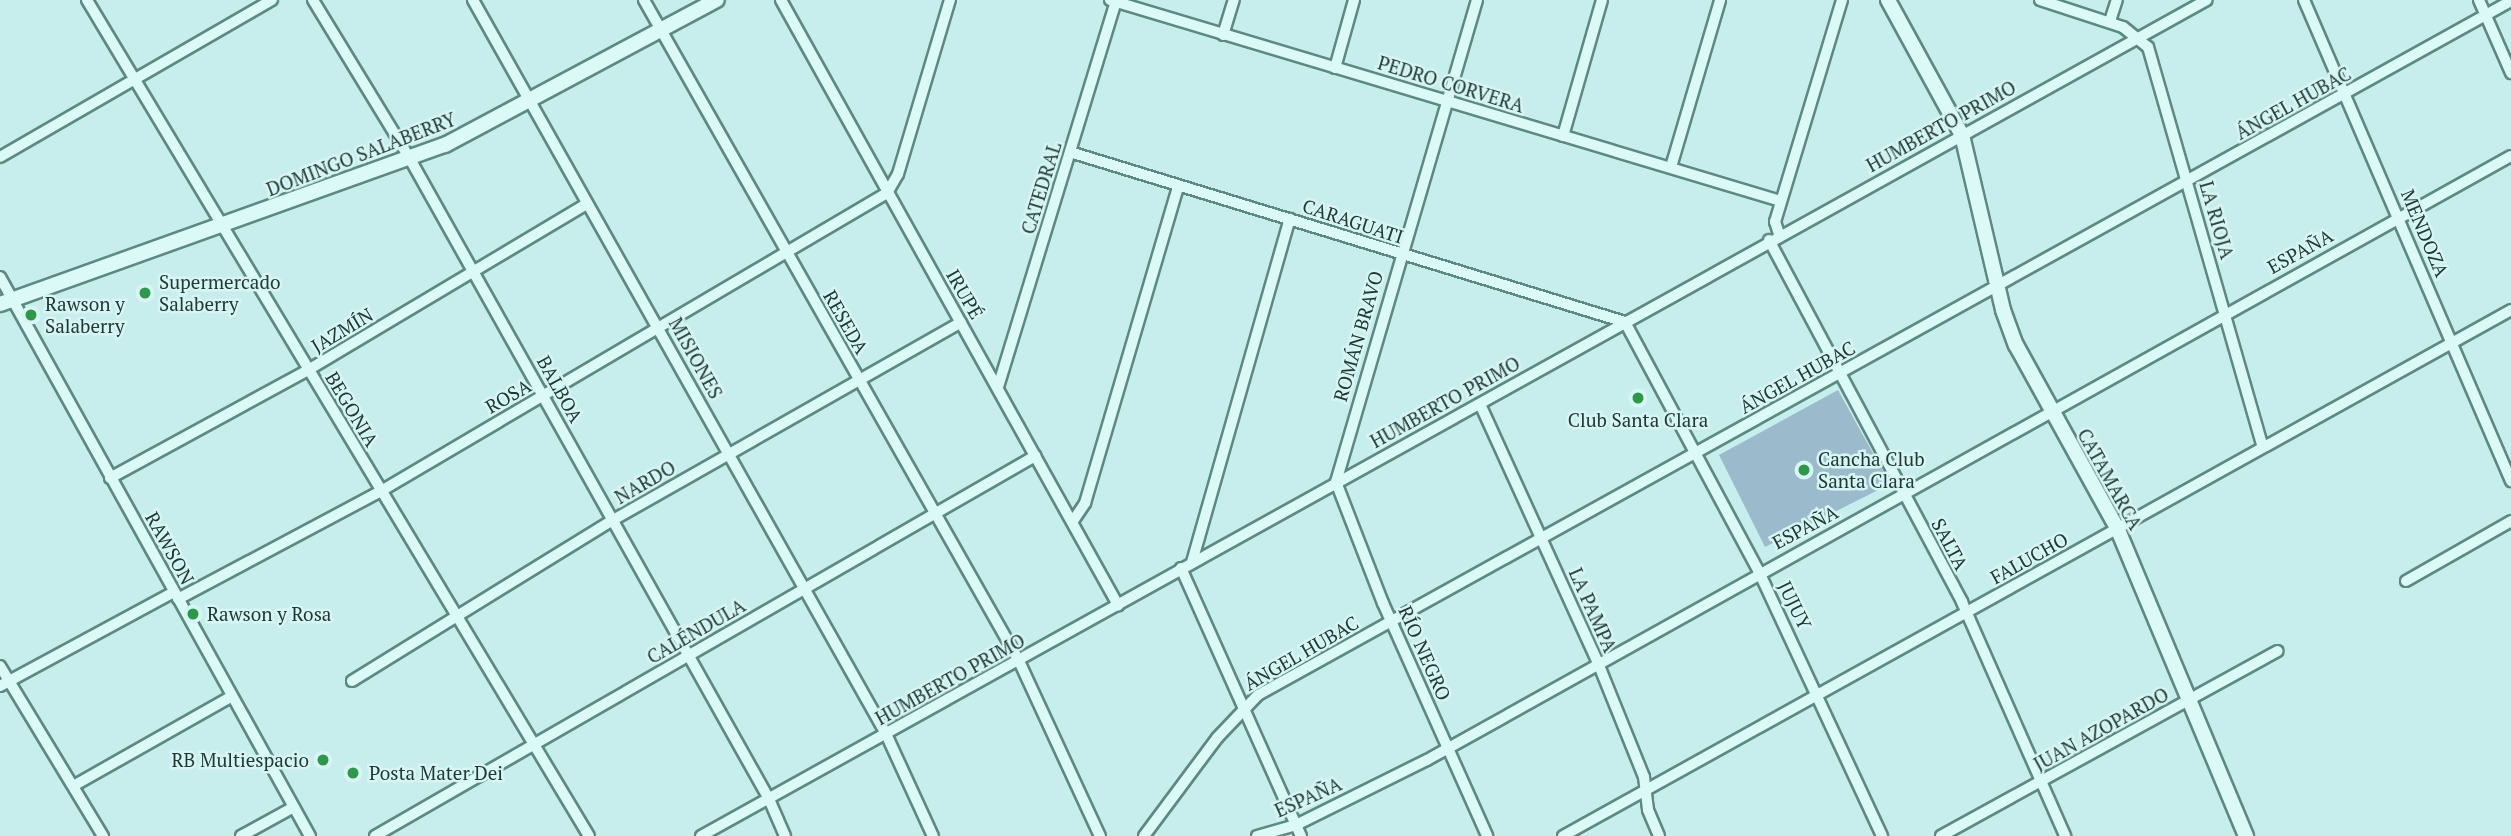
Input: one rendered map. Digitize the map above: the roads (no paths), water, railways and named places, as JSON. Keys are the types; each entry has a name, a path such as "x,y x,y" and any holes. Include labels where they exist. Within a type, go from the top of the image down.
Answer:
{"street":[{"name":"BEGONIA","path":"87,0 589,836"},
{"path":"0,157 272,0"},
{"name":"BALBOA","path":"313,0 410,159 474,271 769,799 785,836"},
{"name":"MISIONES","path":"473,0 886,734 933,836"},
{"name":"RESEDA","path":"644,0 1019,661 1100,836"},
{"name":"DOMINGO SALABERRY","path":"6,302 410,159 529,103 717,0"},
{"name":"IRUPÉ","path":"781,0 1118,605"},
{"path":"887,192 898,174 950,0"},
{"name":"PEDRO CORVERA","path":"1114,0 1781,201"},
{"name":"CATEDRAL","path":"998,387 1114,0"},
{"path":"1223,35 1234,0"},
{"path":"1335,68 1354,0"},
{"name":"ROMÁN BRAVO","path":"1336,482 1400,254 1477,0"},
{"path":"1563,136 1602,0"},
{"path":"1671,167 1720,0"},
{"path":"1779,234 1775,222 1842,0"},
{"name":"CATAMARCA","path":"1888,0 1962,135 1997,286 2016,345 2049,412 2118,530 2246,836"},
{"path":"2040,0 2110,22 2139,37"},
{"path":"2110,22 2117,0"},
{"name":"HUMBERTO PRIMO","path":"701,836 1480,404 1779,234 2207,0"},
{"name":"MENDOZA","path":"2305,0 2511,481"},
{"path":"2479,0 2511,73"},
{"name":"ÁNGEL HUBAC","path":"1144,836 1244,707 1540,537 2511,1"},
{"name":"LA RIOJA","path":"2139,37 2148,47 2263,447"},
{"name":"CARAGUATI","path":"1070,152 1625,322"},
{"name":"ESPAÑA","path":"1257,836 1298,831 2225,312 2511,156"},
{"path":"1073,521 1085,503 1178,186"},
{"name":"ROSA","path":"5,683 381,491 887,192"},
{"name":"JAZMÍN","path":"110,478 308,370 587,204"},
{"path":"1192,562 1290,219"},
{"name":"SALTA","path":"1769,240 1966,613 2065,836"},
{"name":"RAWSON","path":"0,277 6,302 110,478 310,836"},
{"name":"FALUCHO","path":"1563,836 2511,310"},
{"name":"JUJUY","path":"1625,322 1698,452 1759,572 1882,836"},
{"name":"NARDO","path":"352,681 455,614 612,520 961,323"},
{"name":"LA PAMPA","path":"1480,404 1598,663 1646,790 1659,836"},
{"name":"CALÉNDULA","path":"375,836 933,512 1035,456"},
{"name":"RÍO NEGRO","path":"1336,482 1392,621 1487,836"},
{"path":"2406,581 2511,521"},
{"path":"1181,568 1298,831"},
{"name":"JUAN AZOPARDO","path":"1941,836 2277,651"},
{"path":"0,667 5,683 75,785 103,836"},
{"path":"75,785 232,696"},
{"path":"241,836 294,807"}],"place":[{"name":"Supermercado Salaberry","path":"145,293"},
{"name":"Rawson y Salaberry","path":"31,315"},
{"name":"Club Santa Clara","path":"1638,398"},
{"name":"Cancha Club Santa Clara","path":"1804,470"},
{"name":"Rawson y Rosa","path":"193,614"},
{"name":"RB Multiespacio","path":"323,760"},
{"name":"Posta Mater Dei","path":"353,773"}]}
